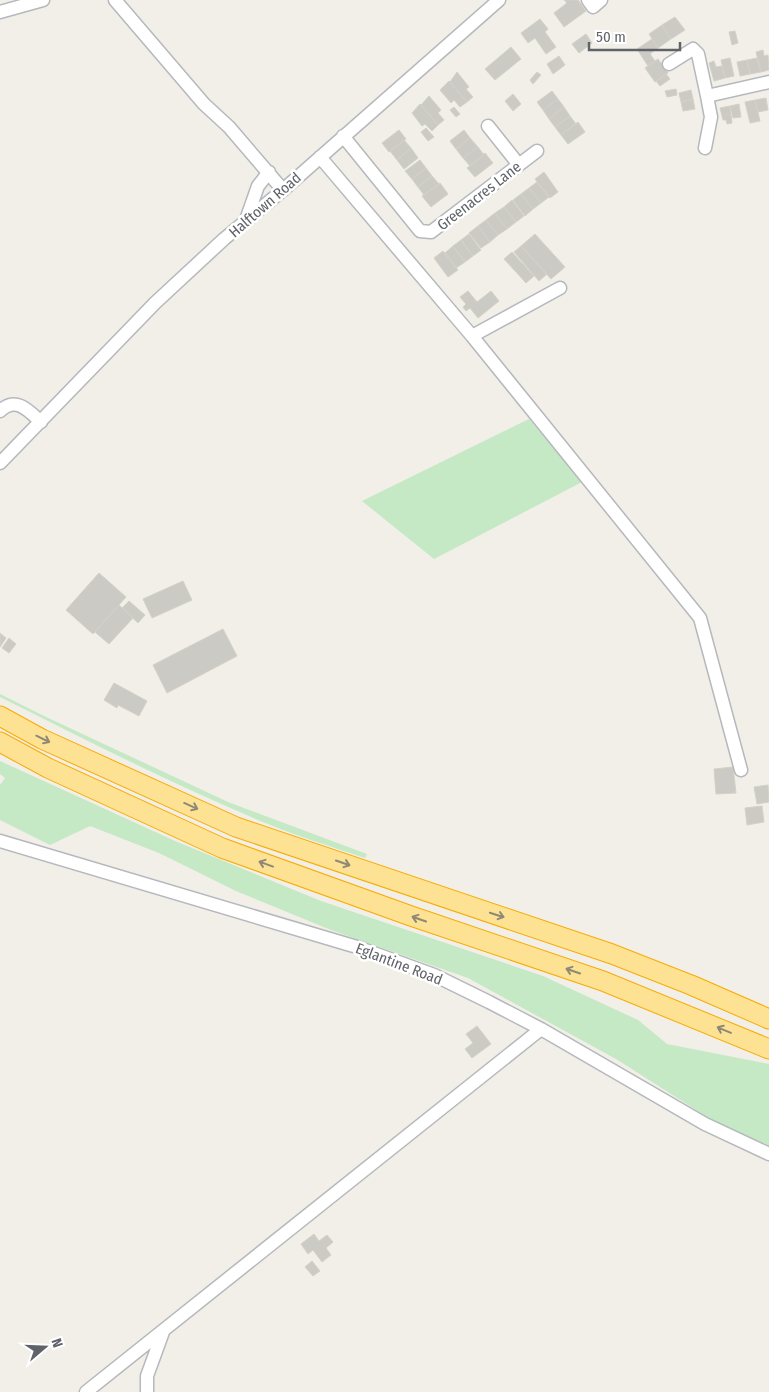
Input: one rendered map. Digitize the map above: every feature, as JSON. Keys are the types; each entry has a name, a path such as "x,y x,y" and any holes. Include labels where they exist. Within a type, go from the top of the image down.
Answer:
{"highway":[{"path":"0,716 42,739 236,827 612,954 691,985 769,1019"},
{"path":"0,742 48,768 222,848 411,916 603,981 769,1049"}],"street":[{"path":"0,12 43,0"},
{"path":"115,0 204,104 228,126 283,190"},
{"name":"Halftown Road","path":"0,463 155,303 499,0"},
{"path":"588,0 593,6 601,0"},
{"path":"669,64 693,50 698,54 711,117 705,148"},
{"path":"706,96 769,82"},
{"path":"488,126 519,165"},
{"name":"Greenacres Lane","path":"343,136 420,231 431,232 536,151"},
{"path":"320,157 472,336 700,618 741,770"},
{"path":"246,221 258,186 269,172"},
{"path":"472,336 560,288"},
{"path":"0,411 7,405 15,404 23,407 41,422"},
{"name":"Eglantine Road","path":"0,841 357,947 434,976 541,1029 705,1124 769,1154"},
{"path":"86,1392 541,1029"},
{"path":"148,1392 147,1376 162,1332"}],"green space":[{"path":"529,419 582,482 434,559 362,501"},
{"path":"0,694 228,802 367,854 365,858 316,842 234,809 166,779 0,697"},
{"path":"0,761 175,841 321,901 543,976 638,1020 667,1044 769,1064 769,1146 712,1120 616,1059 468,978 331,930 236,891 159,853 90,826 50,845 0,820 0,785 5,778 0,774"}],"building":[{"path":"564,0 578,0 586,11 564,27 554,13 567,3"},
{"path":"675,17 685,30 671,39 662,25"},
{"path":"540,19 548,29 545,32 556,47 546,54 535,38 528,43 521,33"},
{"path":"662,25 671,39 658,48 649,34"},
{"path":"735,31 738,43 732,45 729,32"},
{"path":"586,34 592,43 579,53 572,44"},
{"path":"652,39 658,48 650,54 655,61 648,66 637,49"},
{"path":"511,47 521,59 495,80 485,69"},
{"path":"763,50 764,56 768,55 769,70 761,72 756,52"},
{"path":"559,56 565,65 553,74 547,64"},
{"path":"730,58 734,76 725,78 721,60"},
{"path":"757,58 761,72 750,74 747,60"},
{"path":"658,59 668,73 655,82 645,68"},
{"path":"747,60 750,74 740,76 737,62"},
{"path":"714,61 716,67 722,66 725,78 714,81 709,63"},
{"path":"457,72 469,87 466,89 473,97 467,102 450,82"},
{"path":"537,72 541,75 533,84 530,80"},
{"path":"666,74 670,79 660,86 656,81"},
{"path":"449,81 467,102 460,107 454,100 451,103 440,90"},
{"path":"676,89 677,95 667,97 665,91"},
{"path":"691,90 693,99 681,102 679,93"},
{"path":"552,91 558,99 543,110 537,102"},
{"path":"513,94 521,104 513,111 505,101"},
{"path":"429,96 441,110 438,113 444,120 438,125 421,105"},
{"path":"766,98 768,110 758,112 755,100"},
{"path":"558,99 564,107 549,119 543,110"},
{"path":"693,99 695,109 683,111 681,102"},
{"path":"755,100 760,121 750,123 745,102"},
{"path":"420,104 438,125 432,131 425,124 422,126 412,113"},
{"path":"739,104 741,117 733,118 730,106"},
{"path":"730,106 732,123 727,124 726,120 723,120 720,108"},
{"path":"454,107 460,114 456,117 450,110"},
{"path":"564,107 570,116 555,127 549,119"},
{"path":"570,116 576,124 561,135 555,127"},
{"path":"578,122 585,132 568,144 561,135"},
{"path":"426,128 434,137 428,141 421,132"},
{"path":"399,130 406,139 389,152 382,143"},
{"path":"464,130 470,138 456,149 450,141"},
{"path":"470,138 478,147 463,158 456,149"},
{"path":"404,140 411,148 397,160 390,151"},
{"path":"478,147 484,155 470,166 463,158"},
{"path":"411,148 418,158 404,169 397,160"},
{"path":"485,153 493,163 475,177 467,168"},
{"path":"420,160 426,168 412,179 405,171"},
{"path":"426,168 432,176 418,187 412,179"},
{"path":"544,172 558,192 550,198 535,179"},
{"path":"432,176 439,184 424,195 418,187"},
{"path":"537,182 549,197 541,203 529,188"},
{"path":"440,183 448,194 431,207 422,196"},
{"path":"529,188 541,203 533,209 521,194"},
{"path":"521,194 533,209 525,216 513,200"},
{"path":"512,200 524,216 516,222 504,207"},
{"path":"504,207 516,222 507,229 495,213"},
{"path":"495,213 507,229 498,235 486,220"},
{"path":"486,220 498,235 490,242 478,226"},
{"path":"478,226 490,242 481,248 469,233"},
{"path":"469,234 481,250 473,256 461,240"},
{"path":"535,234 565,267 551,279 521,246"},
{"path":"461,240 473,256 465,262 453,246"},
{"path":"453,246 465,262 456,268 445,253"},
{"path":"521,246 547,274 539,281 514,252"},
{"path":"443,251 458,270 448,277 434,258"},
{"path":"512,252 534,276 526,283 504,259"},
{"path":"468,291 477,302 491,291 499,301 478,318 470,308 466,311 463,307 466,304 460,297"},
{"path":"99,573 126,597 93,634 66,610"},
{"path":"183,581 192,600 152,618 143,599"},
{"path":"129,601 145,615 138,623 122,608"},
{"path":"119,605 133,618 109,644 95,632"},
{"path":"223,629 237,656 167,693 153,665"},
{"path":"0,633 6,638 0,647"},
{"path":"9,638 16,644 9,653 2,648"},
{"path":"114,683 147,701 139,716 118,705 117,708 104,700"},
{"path":"733,767 736,793 716,794 714,769"},
{"path":"768,785 769,802 757,804 754,787"},
{"path":"762,806 764,822 747,825 745,808"},
{"path":"477,1026 491,1044 472,1058 465,1049 473,1043 466,1034"},
{"path":"314,1234 319,1241 327,1235 333,1242 326,1248 331,1255 322,1262 313,1250 308,1254 301,1244"},
{"path":"312,1261 320,1271 313,1276 305,1267"}]}
